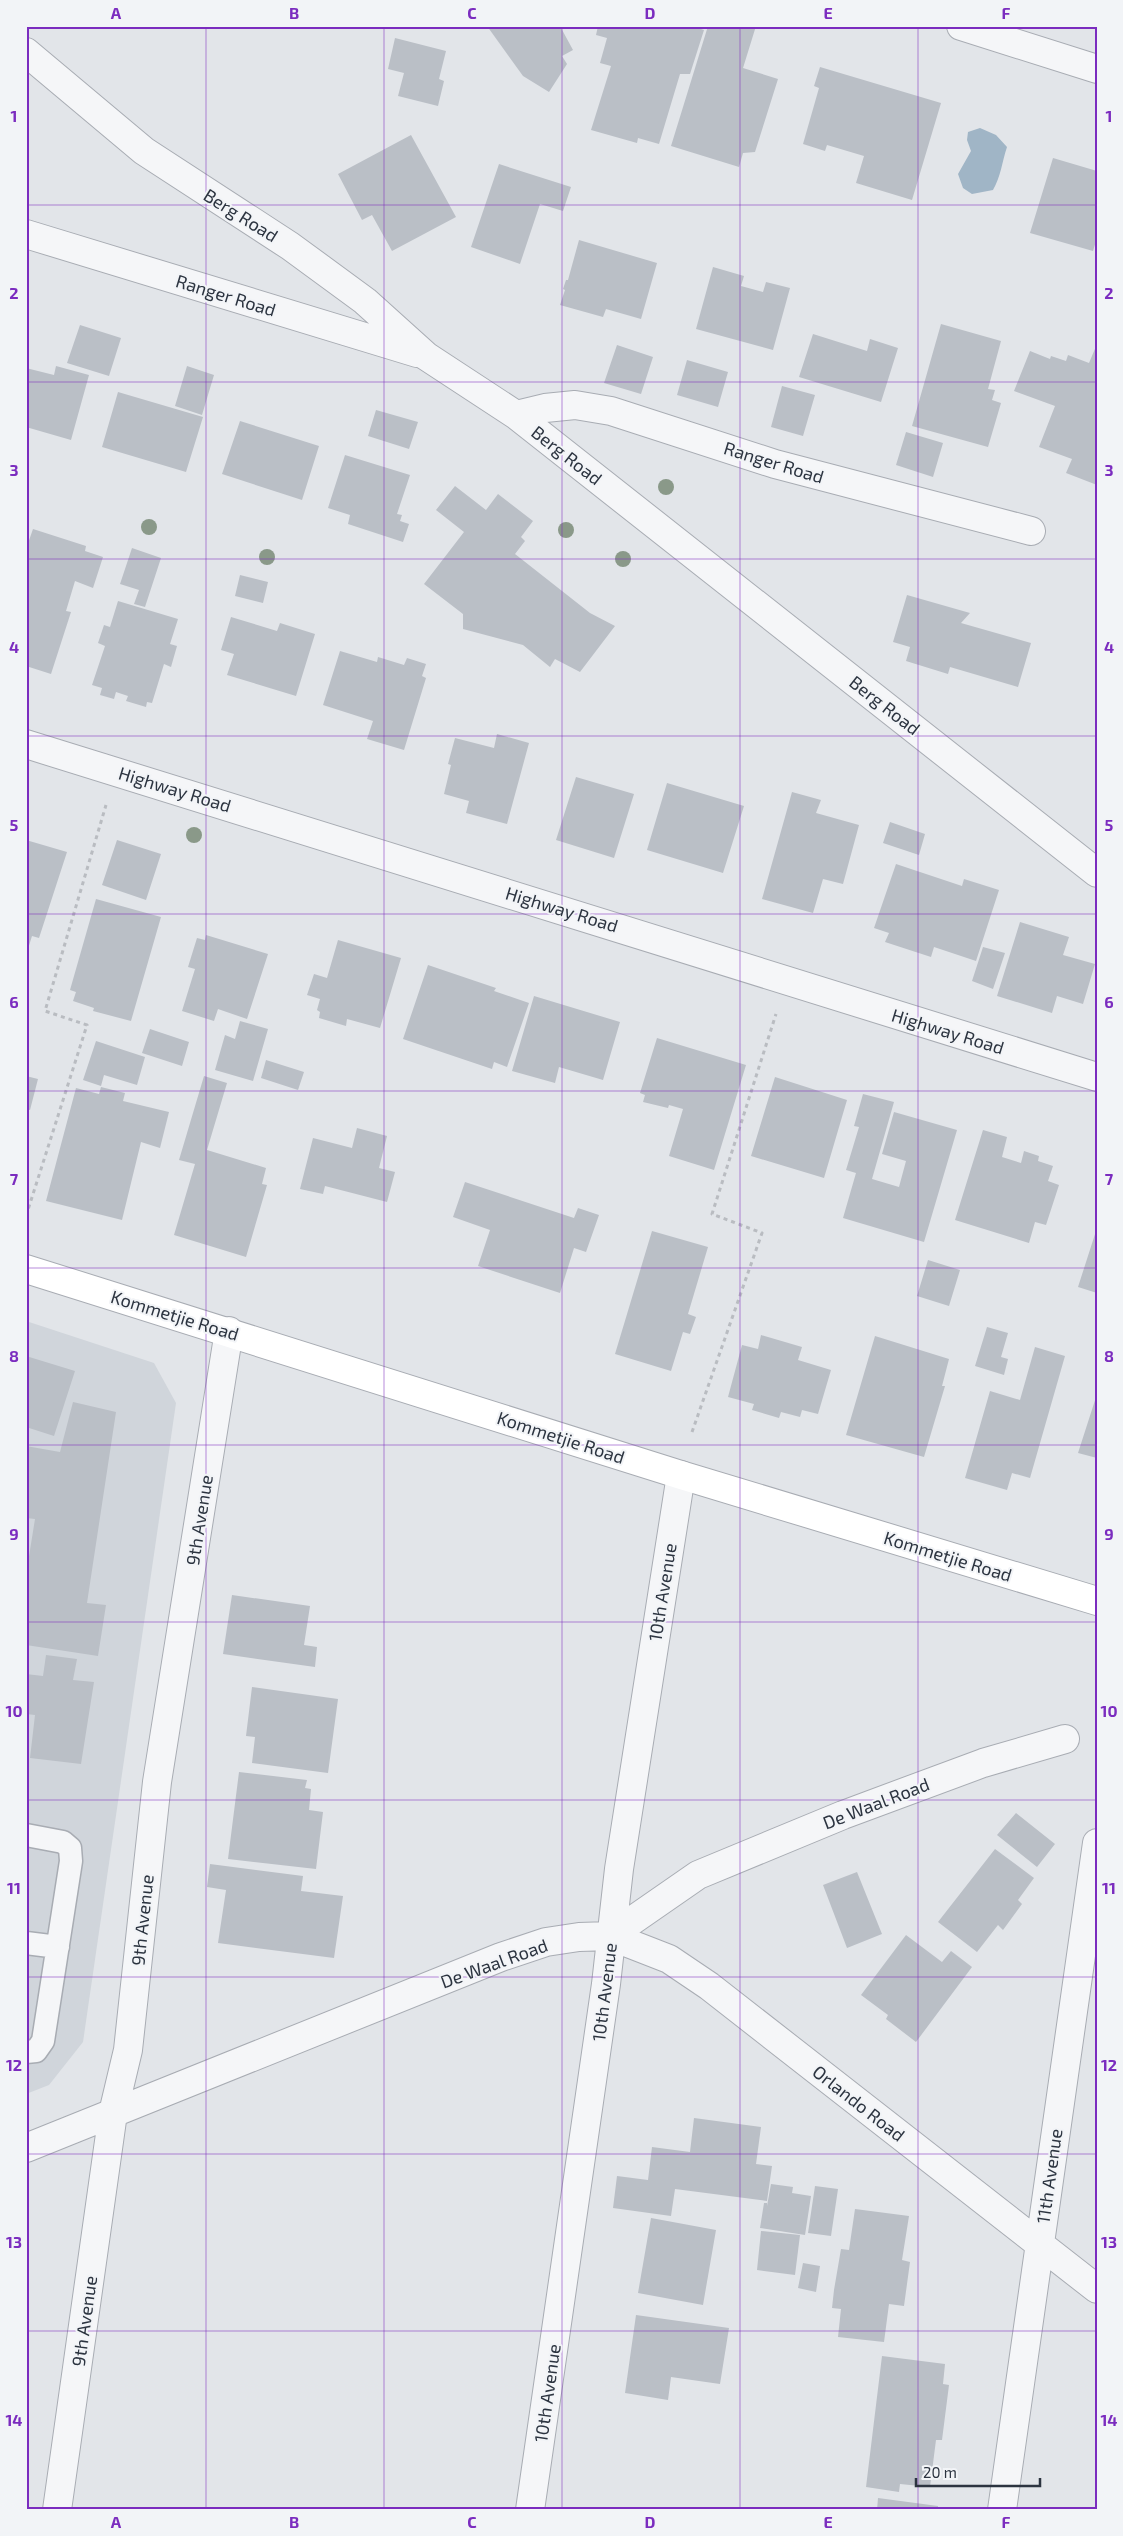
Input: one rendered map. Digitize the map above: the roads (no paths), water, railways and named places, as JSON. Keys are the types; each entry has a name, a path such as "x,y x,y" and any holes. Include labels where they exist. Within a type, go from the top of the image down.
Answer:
{"main road":[{"name":"Kommetjie Road","path":"26,1269 229,1331 681,1475 1097,1601"}],"street":[{"path":"961,26 1097,69"},
{"name":"Berg Road","path":"26,52 144,151 290,246 365,301 426,356 516,415 1097,873"},
{"name":"Ranger Road","path":"26,234 426,356"},
{"name":"Ranger Road","path":"516,415 546,408 575,405 611,412 775,464 1031,532"},
{"name":"Highway Road","path":"26,744 1097,1077"},
{"name":"9th Avenue","path":"57,2510 113,2113 128,2050 157,1782 229,1331"},
{"name":"10th Avenue","path":"530,2510 606,1984 610,1936 681,1475"},
{"name":"De Waal Road","path":"26,2148 501,1957 546,1942 579,1937 610,1936 698,1875 852,1811 983,1763 1065,1739"},
{"name":"11th Avenue","path":"1002,2510 1097,1843"},
{"name":"Orlando Road","path":"610,1936 669,1959 709,1986 1097,2289"}],"lane":[{"path":"26,1836 63,1842 70,1848 71,1861 43,2041 36,2051 26,2052"},
{"path":"26,1943 58,1946"}],"water":[{"path":"980,128 996,135 1007,147 1000,174 993,190 972,194 963,188 958,174 971,151 967,140 968,132"}]}
